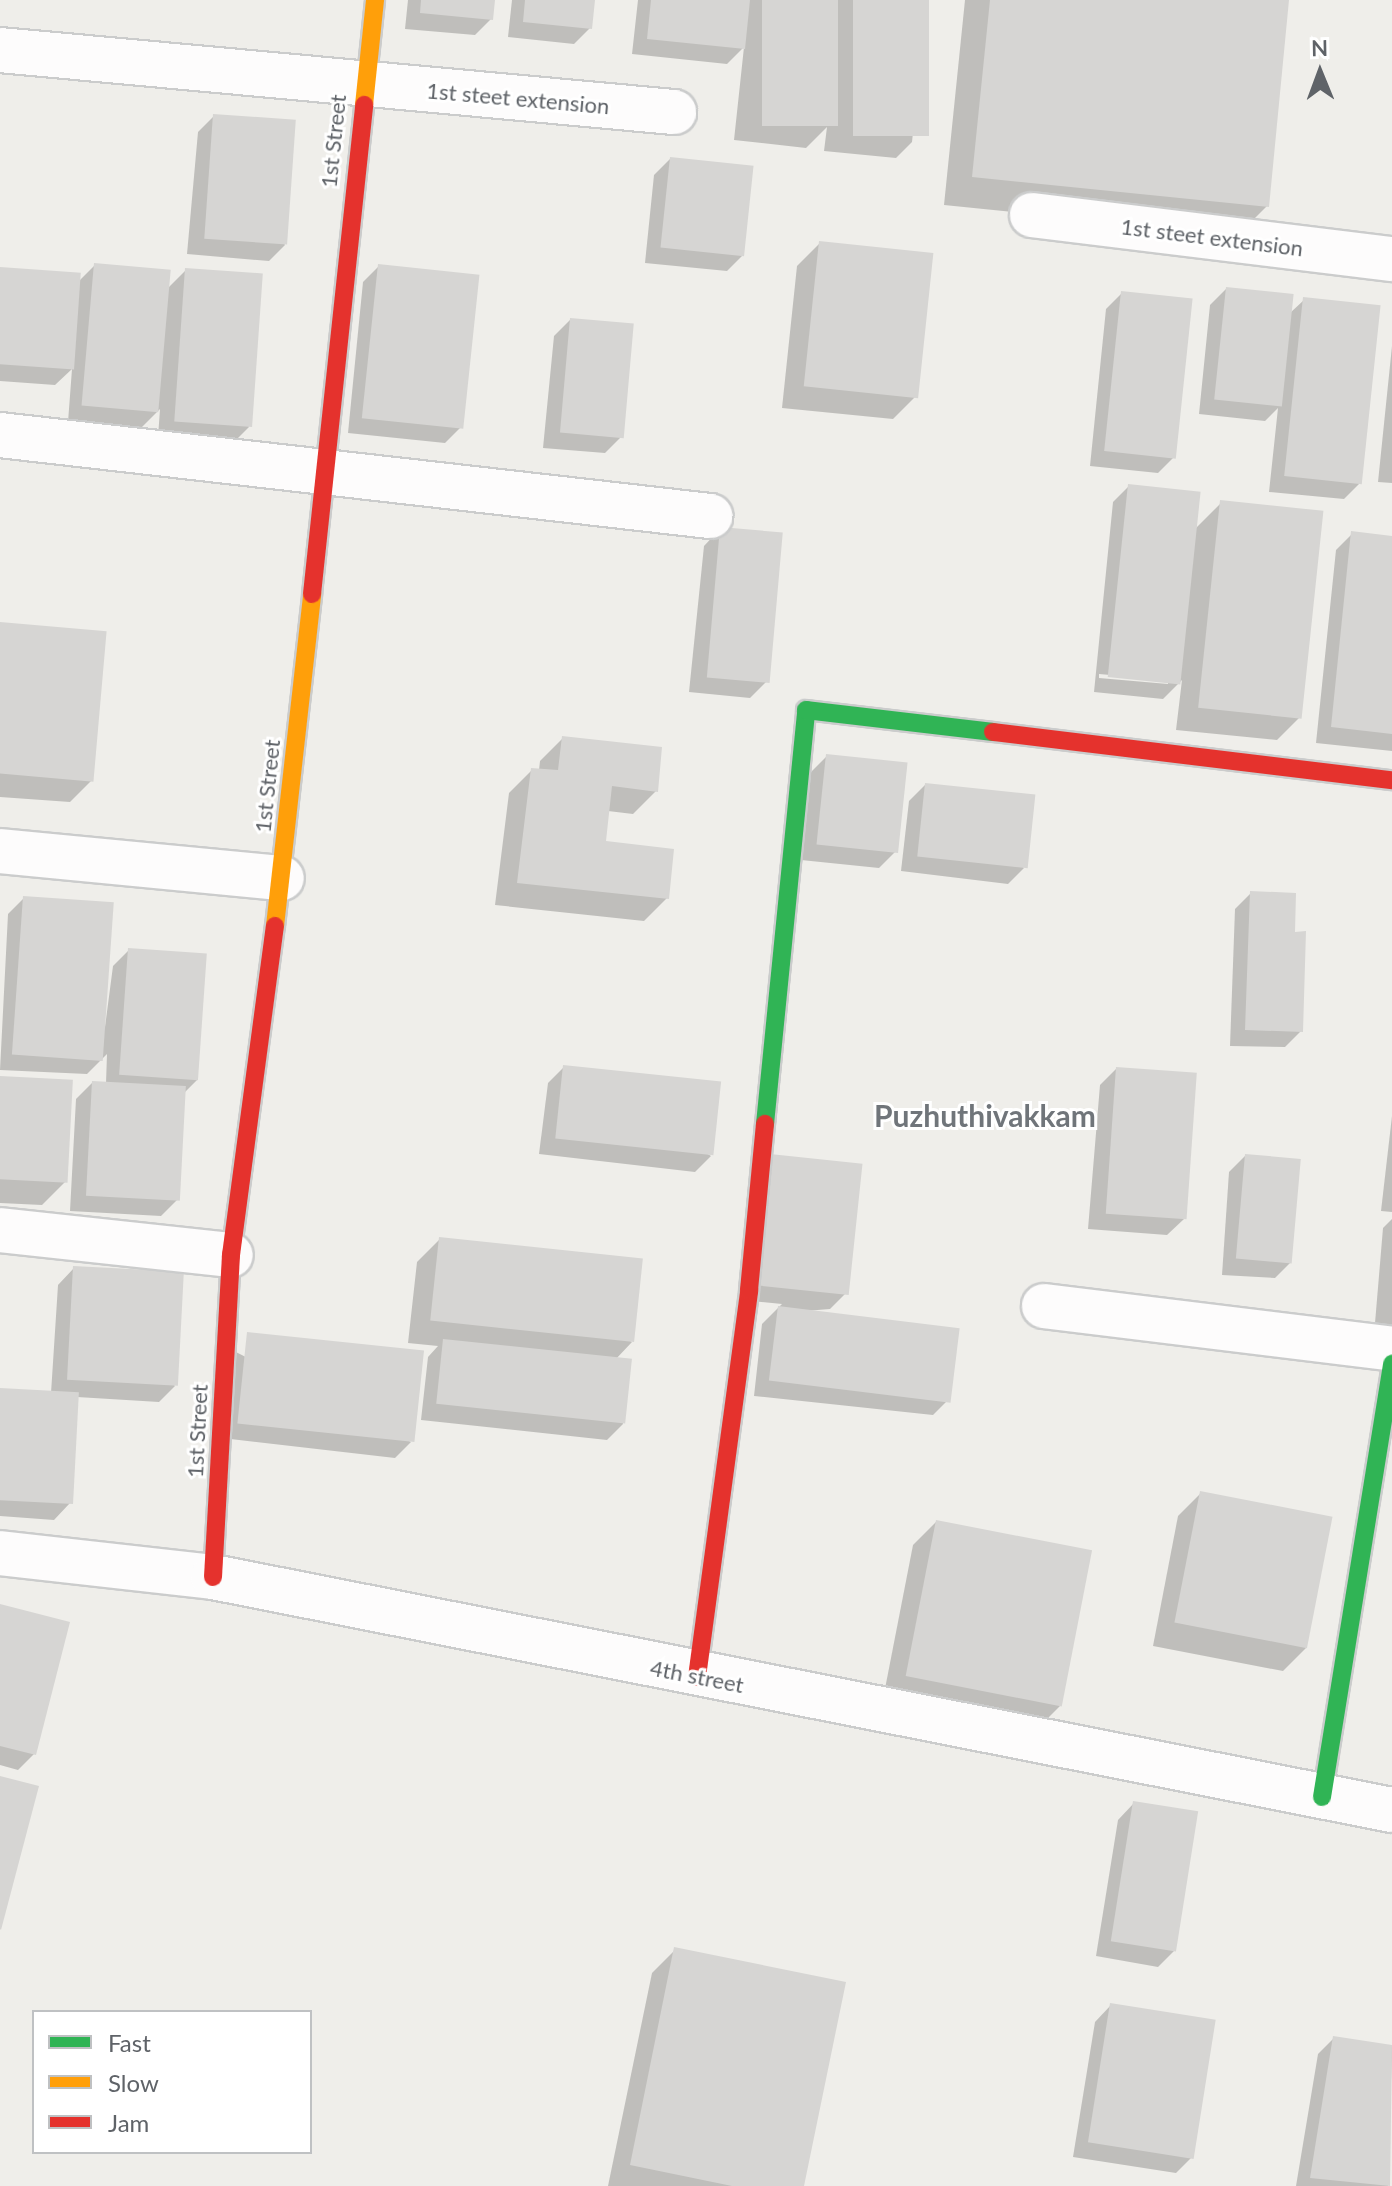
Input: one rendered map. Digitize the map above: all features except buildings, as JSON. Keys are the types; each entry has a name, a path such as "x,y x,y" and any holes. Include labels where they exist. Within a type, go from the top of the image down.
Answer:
{"street":[{"name":"1st Street","path":"213,1577 231,1255 282,878 321,473 375,0"},
{"name":"1st steet extension","path":"0,50 674,112"},
{"name":"1st steet extension","path":"1032,215 1392,259"},
{"path":"0,435 710,516"},
{"path":"697,1677 749,1290 806,710 1392,780"},
{"path":"0,851 282,878"},
{"path":"0,1230 231,1255"},
{"path":"1044,1306 1392,1349"},
{"path":"1322,1797 1392,1364"},
{"name":"4th street","path":"0,1553 213,1577 697,1677 1392,1810"}],"traffic: fast":[{"path":"765,1124 806,710 993,732"},
{"path":"1322,1797 1392,1364"}],"traffic: slow":[{"path":"364,105 375,0"},
{"path":"275,926 312,594"}],"traffic: jam":[{"path":"312,594 364,105"},
{"path":"993,732 1392,780"},
{"path":"213,1577 231,1255 275,926"},
{"path":"697,1677 749,1290 765,1124"}],"district":[{"name":"Puzhuthivakkam","path":"985,1115"}]}
